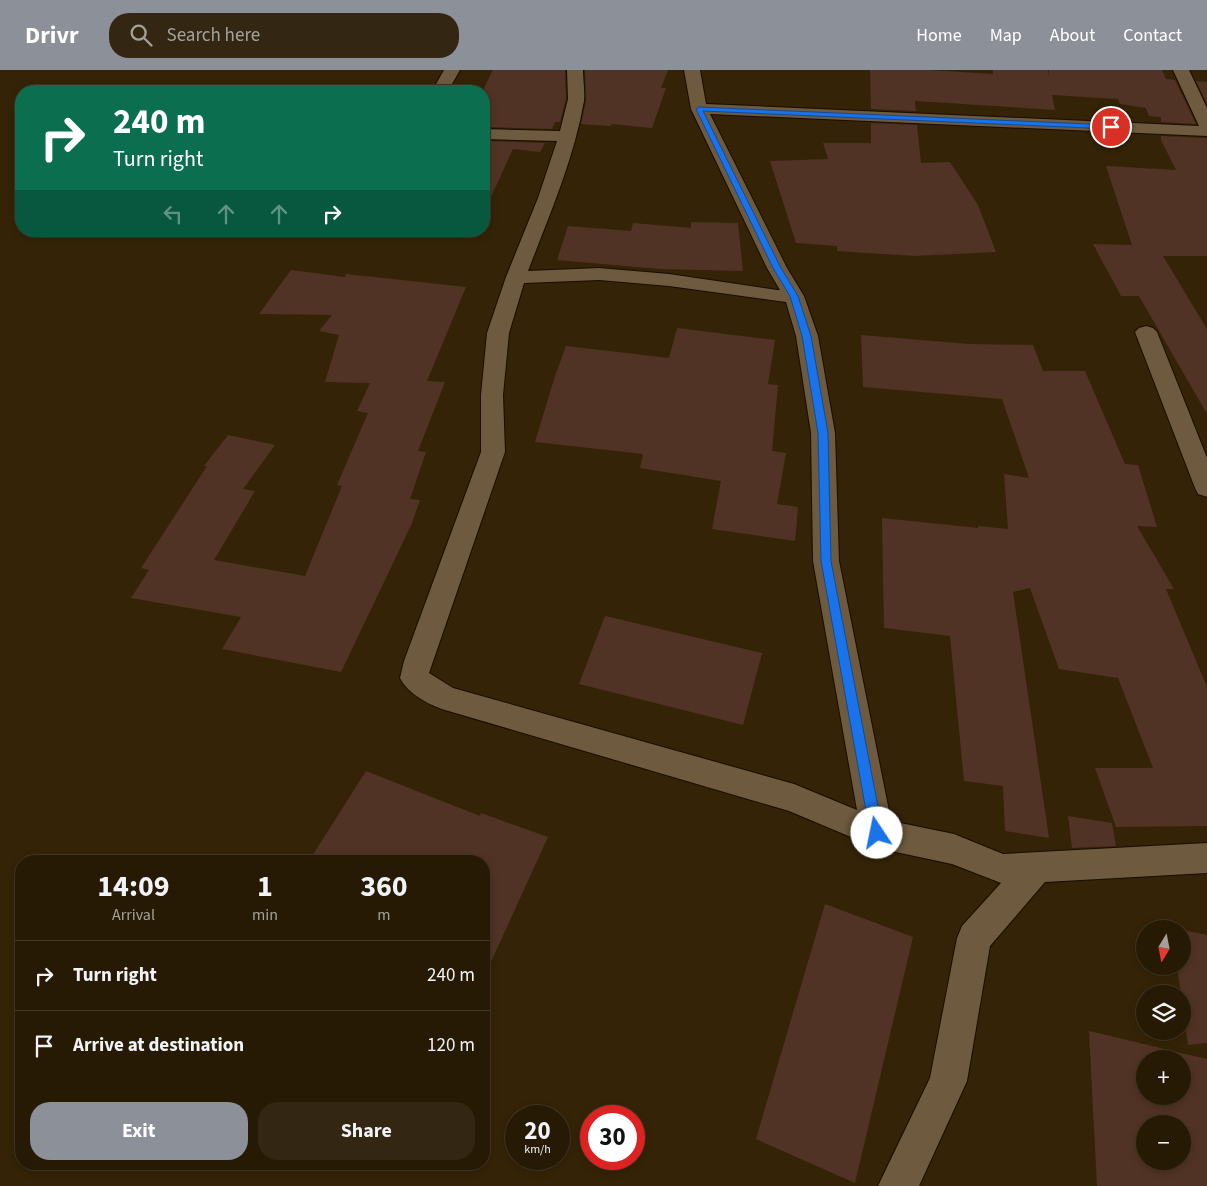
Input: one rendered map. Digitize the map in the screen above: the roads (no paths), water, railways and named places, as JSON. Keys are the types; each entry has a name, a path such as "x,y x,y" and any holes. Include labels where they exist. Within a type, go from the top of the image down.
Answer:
{"street":[{"path":"443,85 452,70"},
{"path":"575,70 576,98 567,136 547,198 516,277 498,333 492,395 493,452 418,661 414,678 445,698 794,798 877,833 954,850 1003,869 1207,858"},
{"path":"692,70 699,109 777,268 794,296 807,336 823,433 826,561 877,833"},
{"path":"1181,70 1207,125"},
{"path":"699,109 1207,131"},
{"path":"490,134 567,136"},
{"path":"516,277 599,274 669,280 777,296 794,296"},
{"path":"1146,332 1207,488"},
{"path":"898,1186 948,1081 974,938 1036,868"}]}
